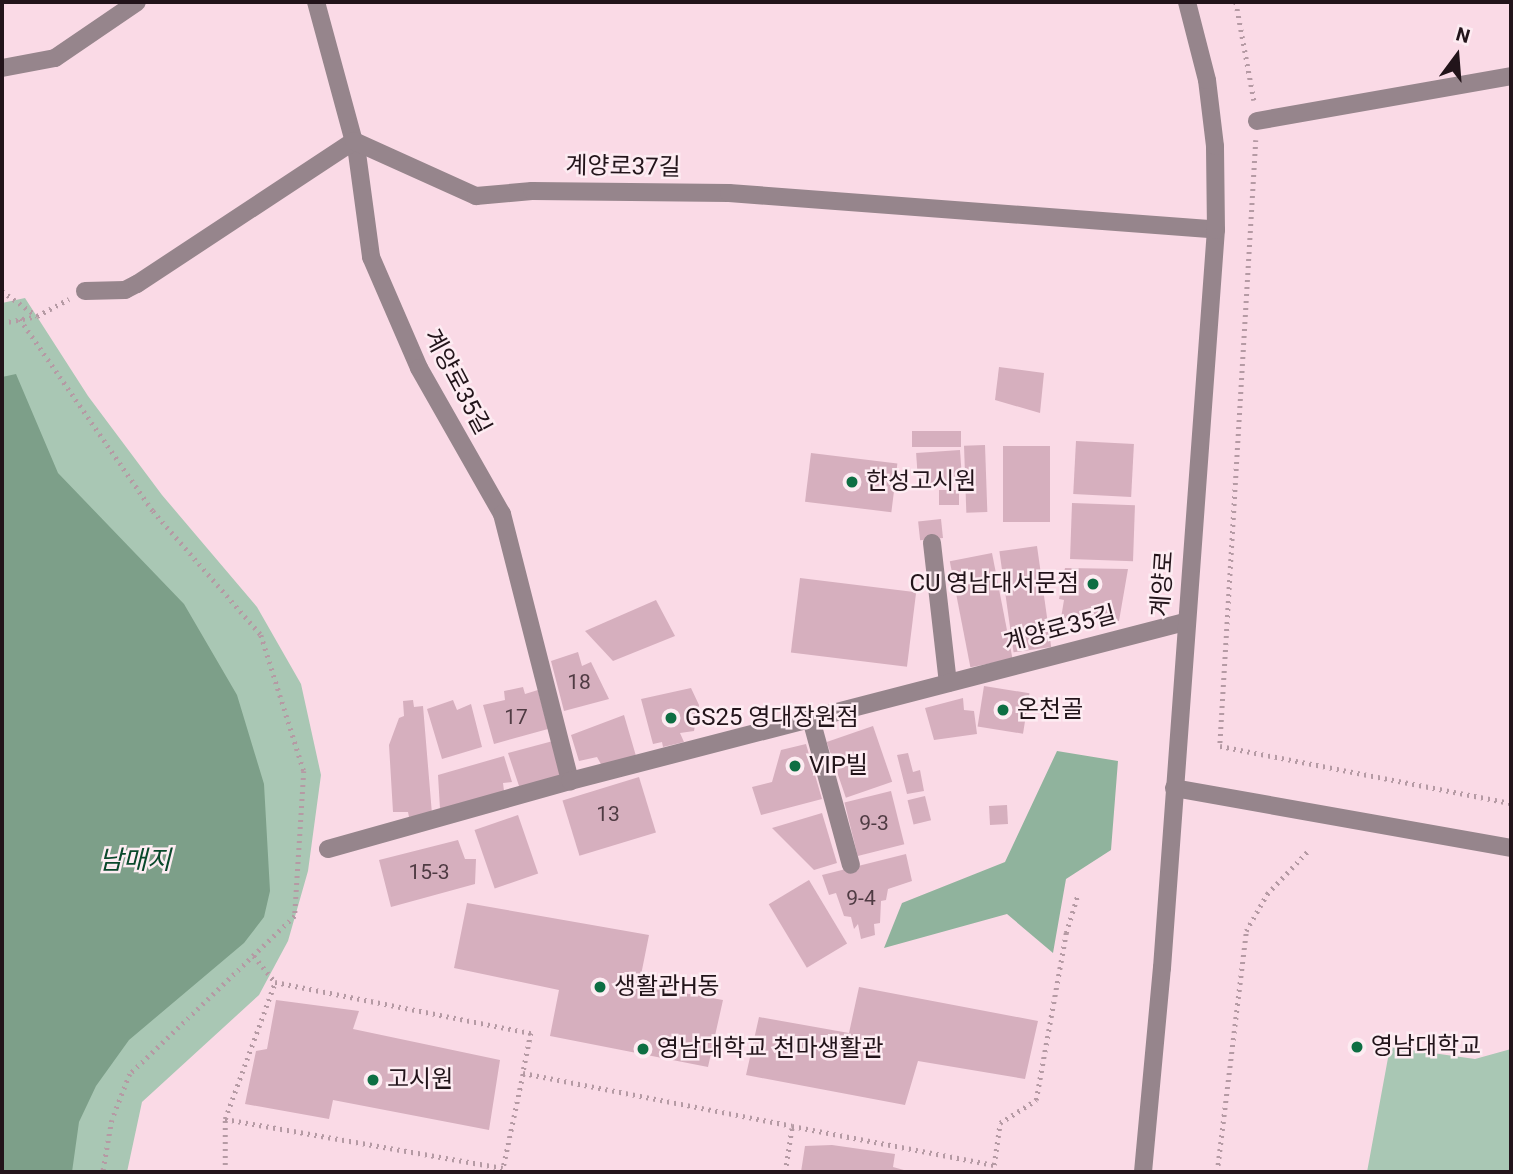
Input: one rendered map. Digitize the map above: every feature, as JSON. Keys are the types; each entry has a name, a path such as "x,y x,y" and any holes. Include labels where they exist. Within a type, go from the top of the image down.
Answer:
{"street":[{"path":"2,68 55,58 137,2"},
{"name":"계양로35길","path":"316,2 354,141 371,257 419,368 502,514 570,781"},
{"name":"계양로","path":"1143,1172 1216,230 1215,146 1208,80 1187,2"},
{"path":"1257,121 1511,76"},
{"path":"85,291 125,290 137,284 354,141"},
{"name":"계양로37길","path":"354,141 475,196 532,191 729,193 1216,230"},
{"path":"932,543 948,683"},
{"name":"계양로35길","path":"328,849 570,781 1185,622"},
{"path":"811,719 851,865"},
{"path":"1174,788 1511,848"}],"path":[{"path":"1236,2 1245,35 1257,121 1220,746 1511,803"},
{"path":"2,291 37,316"},
{"path":"2,323 37,316 85,291"},
{"path":"20,320 153,511 261,635 304,771 295,916 130,1074 113,1120 103,1172"},
{"path":"1217,1172 1246,931 1267,894 1310,849"},
{"path":"523,1073 994,1165 1000,1123 1036,1100 1066,933 1078,894"},
{"path":"225,1119 503,1170 531,1033 275,982 254,956"},
{"path":"225,1172 225,1119 275,982"},
{"path":"785,1172 792,1126"}],"shaded area":[{"name":"남매지","path":"25,298 88,396 162,495 257,607 301,684 321,775 308,871 288,941 259,995 142,1102 127,1172 2,1172 2,303"},
{"path":"1057,751 1118,761 1111,850 1066,879 1053,953 1007,914 884,948 902,903 1005,862"},
{"path":"1390,1047 1475,1059 1511,1049 1511,1172 1367,1172"}],"water":[{"name":"남매지","path":"16,374 58,473 184,604 237,695 264,784 270,891 264,917 244,943 129,1040 96,1086 79,1122 72,1172 2,1172 2,377"}],"building":[{"path":"999,367 1044,373 1040,413 995,400"},
{"path":"912,431 961,431 961,447 912,447"},
{"path":"1076,441 1134,444 1131,497 1073,494"},
{"path":"985,445 987,512 966,513 964,446"},
{"path":"1003,446 1050,446 1050,522 1003,522"},
{"path":"960,450 962,481 918,484 916,453"},
{"name":"한성고시원","path":"811,453 897,464 891,512 805,502"},
{"path":"939,490 959,490 959,505 939,505"},
{"path":"1072,503 1135,505 1133,561 1070,559"},
{"path":"941,519 943,538 920,540 918,521"},
{"path":"1037,546 1051,647 1014,652 999,551"},
{"path":"992,553 1013,659 970,667 950,561"},
{"name":"CU 영남대서문점","path":"1065,568 1128,569 1119,621 1061,618 1064,600 1059,599"},
{"path":"800,578 916,592 907,667 791,652"},
{"path":"656,600 675,636 613,661 585,631"},
{"path":"578,652 582,666 591,662 609,699 564,711 551,661"},
{"name":"온천골","path":"984,686 1029,693 1023,734 978,726"},
{"path":"523,687 525,694 538,690 548,729 494,744 483,705 505,700 504,691"},
{"name":"GS25 영대장원점","path":"691,688 699,705 694,731 680,733 684,742 663,747 662,742 653,744 641,699"},
{"path":"963,698 964,710 974,711 977,734 934,740 925,708"},
{"path":"413,700 414,707 423,706 432,814 409,817 408,812 393,812 389,745 399,718 404,716 403,701"},
{"path":"453,700 457,710 471,704 482,747 442,759 427,709"},
{"path":"624,715 636,756 602,766 597,757 579,761 571,735"},
{"path":"873,726 892,782 846,798 827,742"},
{"path":"553,741 562,770 555,781 520,789 508,753"},
{"name":"VIP빌","path":"806,744 822,799 761,815 752,787 772,782 781,750"},
{"path":"908,753 913,772 920,770 924,791 907,794 897,755"},
{"path":"504,756 512,782 503,783 504,791 440,809 438,775"},
{"path":"639,777 656,832 579,856 562,800"},
{"path":"891,791 904,844 858,856 844,803"},
{"path":"925,796 931,820 914,825 908,800"},
{"path":"1007,805 1008,824 990,825 989,806"},
{"path":"822,813 837,863 814,870 772,828"},
{"path":"518,815 538,874 495,889 475,830"},
{"path":"458,840 465,859 476,859 475,884 391,907 379,860"},
{"path":"906,854 912,881 888,889 886,900 881,901 880,923 874,924 875,935 861,939 858,924 854,929 851,917 844,916 836,893 829,895 822,875"},
{"path":"809,880 847,943 807,968 769,904"},
{"name":"생활관H동","path":"467,903 649,935 639,985 723,1000 708,1067 550,1036 559,990 454,968"},
{"path":"859,987 1038,1021 1025,1079 918,1061 905,1105 746,1075 759,1017 849,1033"},
{"name":"고시원","path":"276,1000 359,1011 353,1029 500,1060 489,1130 333,1100 329,1119 245,1104 256,1051 267,1049"},
{"path":"832,1145 895,1154 893,1167 911,1172 801,1172 805,1146"}],"place":[{"name":"한성고시원","path":"852,482"},
{"name":"CU 영남대서문점","path":"1093,584"},
{"name":"온천골","path":"1003,710"},
{"name":"GS25 영대장원점","path":"671,718"},
{"name":"VIP빌","path":"795,766"},
{"name":"생활관H동","path":"600,987"},
{"name":"영남대학교","path":"1357,1047"},
{"name":"영남대학교 천마생활관","path":"643,1049"},
{"name":"고시원","path":"373,1080"}]}
